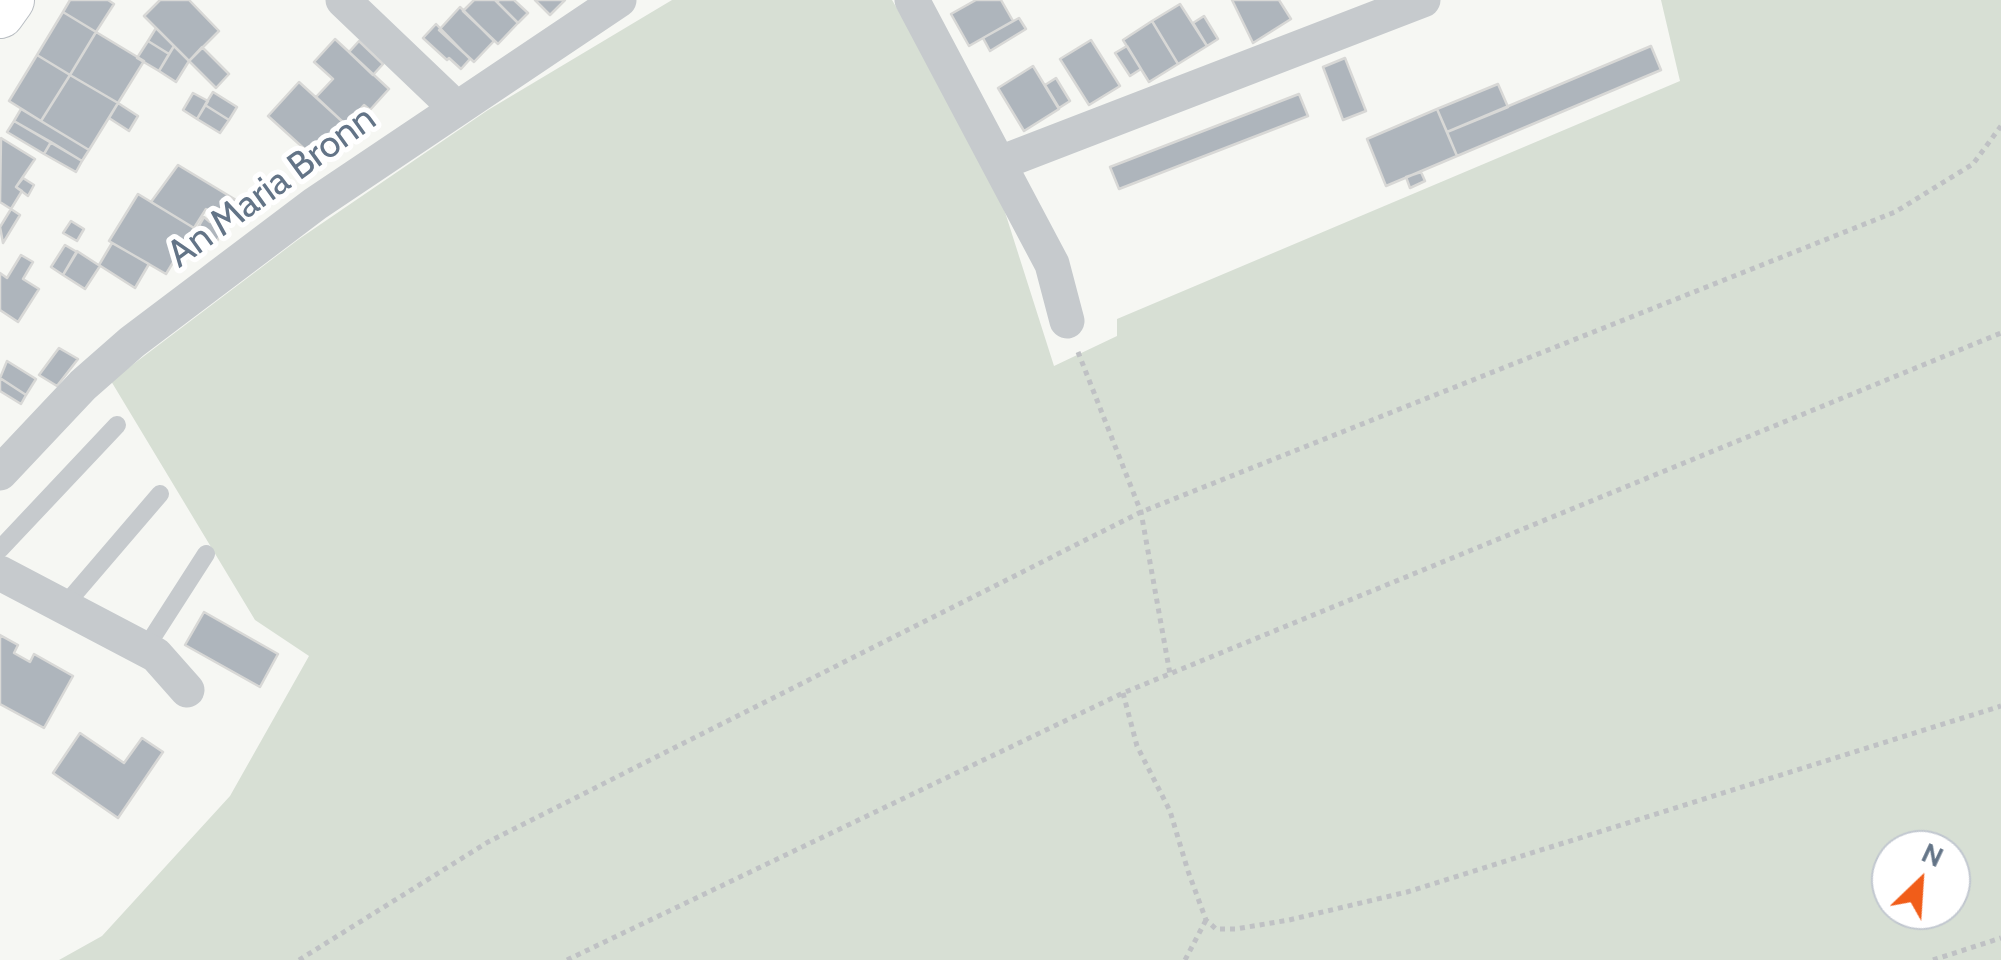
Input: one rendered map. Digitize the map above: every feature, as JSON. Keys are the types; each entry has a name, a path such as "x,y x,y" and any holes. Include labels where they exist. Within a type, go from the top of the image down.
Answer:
{"main road":[{"path":"0,14 10,0"}],"street":[{"path":"343,0 456,108"},
{"name":"An Maria Bronn","path":"0,474 84,385 132,342 315,204 620,0"},
{"path":"912,0 1052,264 1067,321"},
{"path":"1000,163 1423,0"},
{"path":"0,573 144,649 175,672 187,690"}],"lane":[{"path":"0,549 117,425"},
{"path":"64,606 160,494"},
{"path":"144,649 206,554"}],"path":[{"path":"299,960 488,842 1142,512 1895,212 1974,164 2001,126"},
{"path":"1067,321 1142,512 1170,674"},
{"path":"566,960 1123,693 2001,332"},
{"path":"1123,693 1137,746 1170,811 1206,920 1216,929 1289,920 1408,892 2001,706"},
{"path":"1185,960 1206,920"},
{"path":"1933,960 2001,938"}],"shaded area":[{"path":"672,0 892,0 990,165 1054,366 1117,336 1117,319 1680,81 1661,0 2001,0 2001,960 59,960 102,936 230,796 309,656 255,620 111,381 299,239 488,110"}],"building":[{"path":"70,0 108,0 114,4 96,32 63,12"},
{"path":"160,0 189,0 219,31 189,61 144,16"},
{"path":"474,0 495,0 518,23 498,44 463,11"},
{"path":"499,0 514,0 528,13 518,23"},
{"path":"535,0 565,0 550,15"},
{"path":"976,0 1001,0 1013,21 969,46 951,14"},
{"path":"1232,0 1279,0 1291,19 1253,43"},
{"path":"1180,4 1207,46 1178,64 1152,21"},
{"path":"460,7 494,41 474,62 439,30"},
{"path":"63,12 96,32 70,75 37,55"},
{"path":"1204,16 1218,39 1207,46 1193,23"},
{"path":"1019,18 1026,29 990,51 983,38"},
{"path":"1152,21 1178,64 1149,82 1123,40"},
{"path":"436,24 470,59 461,69 423,38"},
{"path":"156,28 174,46 169,54 148,41"},
{"path":"96,32 144,61 118,103 70,75"},
{"path":"335,39 389,89 370,110 364,105 346,125 316,97 333,79 314,62"},
{"path":"1091,40 1120,86 1089,105 1060,59"},
{"path":"148,41 169,54 159,71 137,58"},
{"path":"359,41 383,64 373,75 349,52"},
{"path":"174,46 189,61 176,82 159,71"},
{"path":"1127,46 1141,69 1130,76 1115,53"},
{"path":"1651,46 1661,70 1457,156 1447,132"},
{"path":"202,47 229,74 216,88 189,61"},
{"path":"37,55 70,75 41,121 9,101"},
{"path":"1345,58 1366,111 1343,120 1323,67"},
{"path":"1033,66 1059,109 1024,131 998,88"},
{"path":"70,75 118,103 89,150 41,121"},
{"path":"1056,78 1070,101 1059,108 1045,85"},
{"path":"299,82 344,123 329,140 325,136 310,154 268,116"},
{"path":"1498,84 1508,107 1447,132 1437,109"},
{"path":"213,92 237,107 229,120 205,105"},
{"path":"193,93 208,101 197,119 183,110"},
{"path":"1299,94 1308,116 1119,189 1110,167"},
{"path":"118,103 138,116 129,131 109,118"},
{"path":"205,105 229,120 220,133 197,119"},
{"path":"21,109 89,150 82,161 14,121"},
{"path":"1437,109 1457,156 1386,186 1367,139"},
{"path":"14,121 51,142 44,154 7,132"},
{"path":"1,138 35,159 16,187 22,191 11,209 0,202"},
{"path":"51,142 82,161 76,172 44,154"},
{"path":"178,165 236,200 224,220 206,209 194,228 151,202"},
{"path":"1421,172 1425,181 1410,188 1406,177"},
{"path":"23,178 34,185 28,196 16,187"},
{"path":"138,194 194,228 166,274 109,241"},
{"path":"11,209 20,215 3,243 0,227"},
{"path":"215,214 220,217 217,223 225,227 217,241 197,229 204,217 210,222"},
{"path":"71,221 84,229 77,241 63,233"},
{"path":"112,243 149,264 135,288 99,265"},
{"path":"65,245 77,252 63,275 51,267"},
{"path":"77,251 100,266 85,289 63,275"},
{"path":"21,255 33,262 23,279 39,289 18,322 0,310 0,273 7,278"},
{"path":"59,348 78,359 57,386 39,375"},
{"path":"7,361 36,379 26,395 0,378"},
{"path":"0,378 26,395 21,404 0,391"},
{"path":"204,612 278,654 260,687 185,645"},
{"path":"0,635 18,645 14,653 30,662 34,654 73,676 44,728 0,704"},
{"path":"80,733 124,763 142,738 163,752 118,818 53,773"}]}
